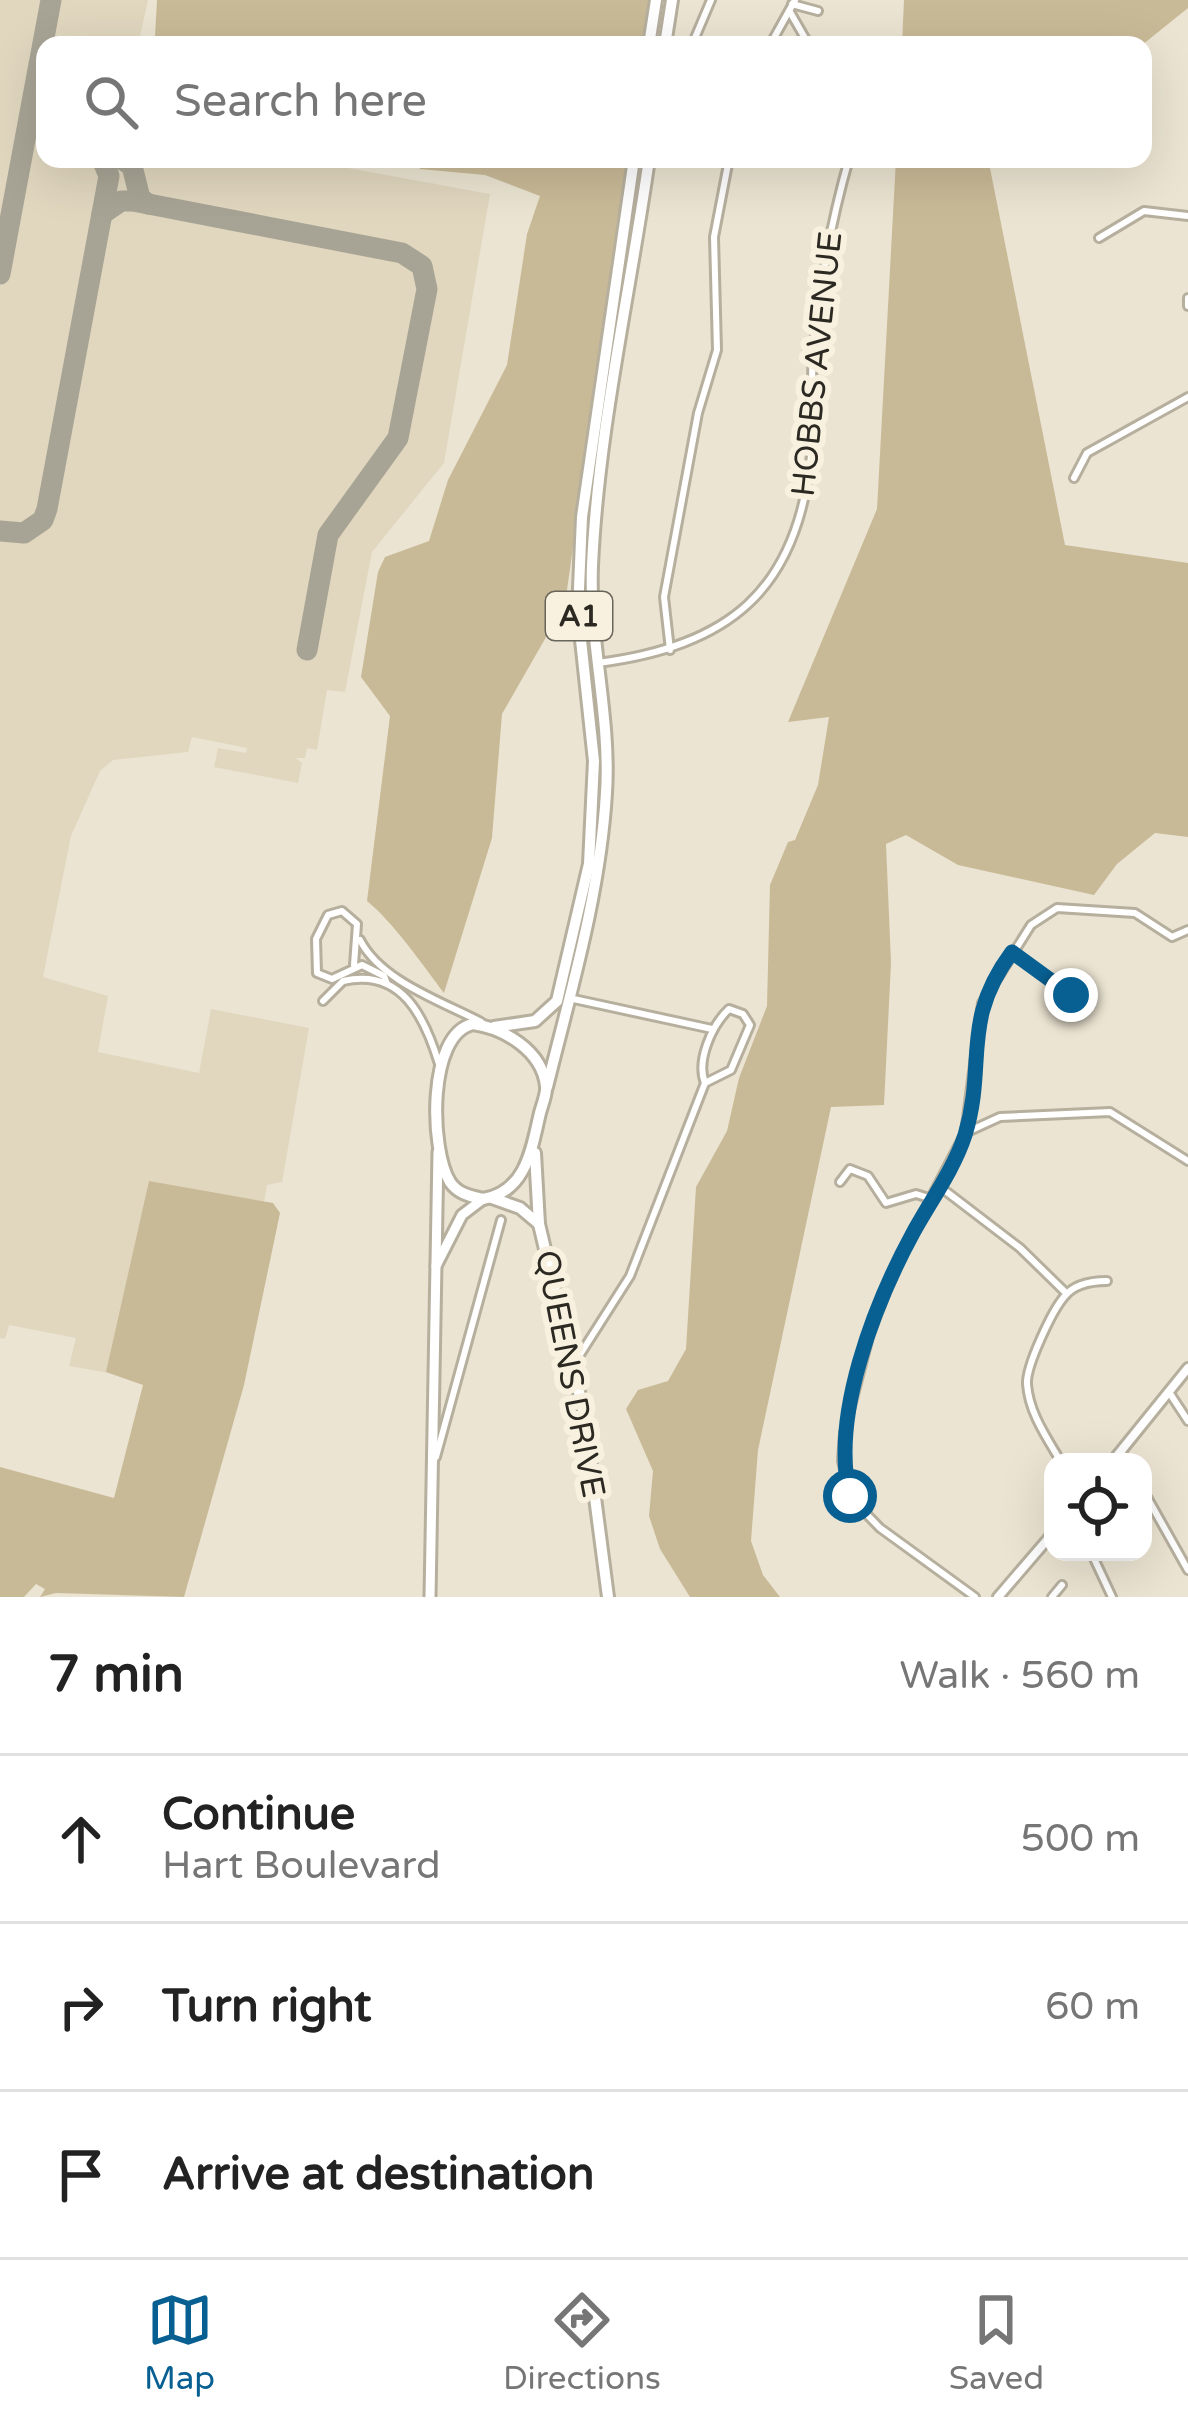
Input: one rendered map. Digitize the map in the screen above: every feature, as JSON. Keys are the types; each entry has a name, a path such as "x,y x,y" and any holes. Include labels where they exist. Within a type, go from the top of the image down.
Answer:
{"main road":[{"path":"650,36 656,0"},
{"path":"666,36 672,0"},
{"name":"A1","path":"439,1064 448,1039 462,1027 535,1021 557,1001 589,864 594,761 578,612 580,553 633,168"},
{"name":"A1","path":"535,1153 596,892 607,791 595,664 597,500 648,168"},
{"path":"492,1027 530,1052 547,1087"},
{"path":"430,1597 439,1064"},
{"path":"438,1127 447,1178 462,1194 488,1199"},
{"path":"434,1271 462,1215 488,1199 535,1153"},
{"name":"QUEENS DRIVE","path":"535,1153 539,1223 574,1364 608,1597"},
{"name":"QUEENS DRIVE","path":"488,1199 520,1208 539,1223"}],"street":[{"path":"696,36 711,0"},
{"path":"792,5 818,11"},
{"path":"775,36 792,5"},
{"path":"792,5 805,36"},
{"path":"670,650 664,597 698,412 717,350 713,237 727,168"},
{"name":"HOBBS AVENUE","path":"595,664 670,650 732,623 788,548 812,456 822,265 847,168"},
{"path":"1099,238 1144,211 1188,215"},
{"path":"1074,478 1087,453 1188,398"},
{"path":"975,1597 861,1511 850,1496 842,1461 844,1433 881,1297 965,1133 978,1015 1012,952 1041,914 1057,908 1136,913 1172,937 1188,930"},
{"path":"360,940 354,965 337,978 323,977 314,965 316,939 328,915 342,911 357,924 368,955 407,983 492,1027"},
{"path":"1012,952 1071,995"},
{"path":"354,965 376,971 414,1002 439,1064"},
{"path":"323,1001 343,981 387,984"},
{"path":"569,998 713,1030"},
{"path":"574,1364 630,1276 705,1083 702,1063 713,1030 729,1009 743,1014 750,1025 731,1070 705,1083"},
{"path":"965,1133 1000,1117 1110,1112 1188,1161"},
{"path":"840,1182 850,1168 868,1176 886,1203 916,1195 932,1199"},
{"path":"939,1186 1020,1248 1066,1293"},
{"path":"431,1478 501,1220"},
{"path":"1056,1453 1037,1421 1028,1384 1030,1361 1066,1293 1089,1281 1107,1281"},
{"path":"1121,1451 1188,1368"},
{"path":"1168,1392 1188,1421"},
{"path":"1152,1506 1188,1570"},
{"path":"998,1597 1044,1543"},
{"path":"1095,1561 1112,1597"},
{"path":"1052,1597 1062,1585"}],"shaded area":[{"path":"0,0 148,0 140,36 36,36 36,168 348,168 490,194 444,463 372,552 345,692 327,690 317,750 307,748 305,758 296,758 302,763 298,783 214,767 218,748 246,753 247,748 192,737 188,752 113,760 100,771 71,836 43,977 108,996 98,1052 199,1073 211,1009 309,1028 282,1182 267,1185 264,1202 155,1381 69,1366 76,1338 9,1325 5,1339 0,1338"},
{"path":"157,0 652,0 646,36 155,36"},
{"path":"904,0 1188,0 1188,8 1152,37 902,36"},
{"path":"627,168 565,604 502,714 492,838 444,993 367,901 390,716 361,677 378,572 385,557 429,541 448,480 507,365 527,234 540,196 485,175 420,169"},
{"path":"896,168 990,168 1065,545 1188,563 1188,837 1155,833 1117,864 1094,895 958,865 906,835 886,844 891,963 884,1105 831,1107 758,1450 751,1541 763,1575 780,1597 690,1597 660,1549 649,1516 653,1471 626,1409 638,1390 668,1381 686,1349 696,1187 727,1131 739,1078 767,1006 770,885 818,785 829,717 788,722 877,509"},
{"path":"149,1181 273,1203 280,1213 244,1385 184,1597 56,1593 40,1597 45,1589 36,1584 24,1597 0,1597 0,1467 114,1498 143,1385 106,1372"}],"taxiway":[{"path":"44,36 51,0"},
{"path":"0,274 36,81"},
{"path":"0,531 24,533 43,520 47,509 109,176 106,168"},
{"path":"132,168 140,198 148,204"},
{"path":"102,214 121,201 133,201 402,253 422,266 427,289 398,438 328,535 307,650"}],"route":[{"path":"850,1496 842,1461 844,1433 871,1333 881,1297 965,1133 976,1029 988,988 1012,952 1071,995"}]}
